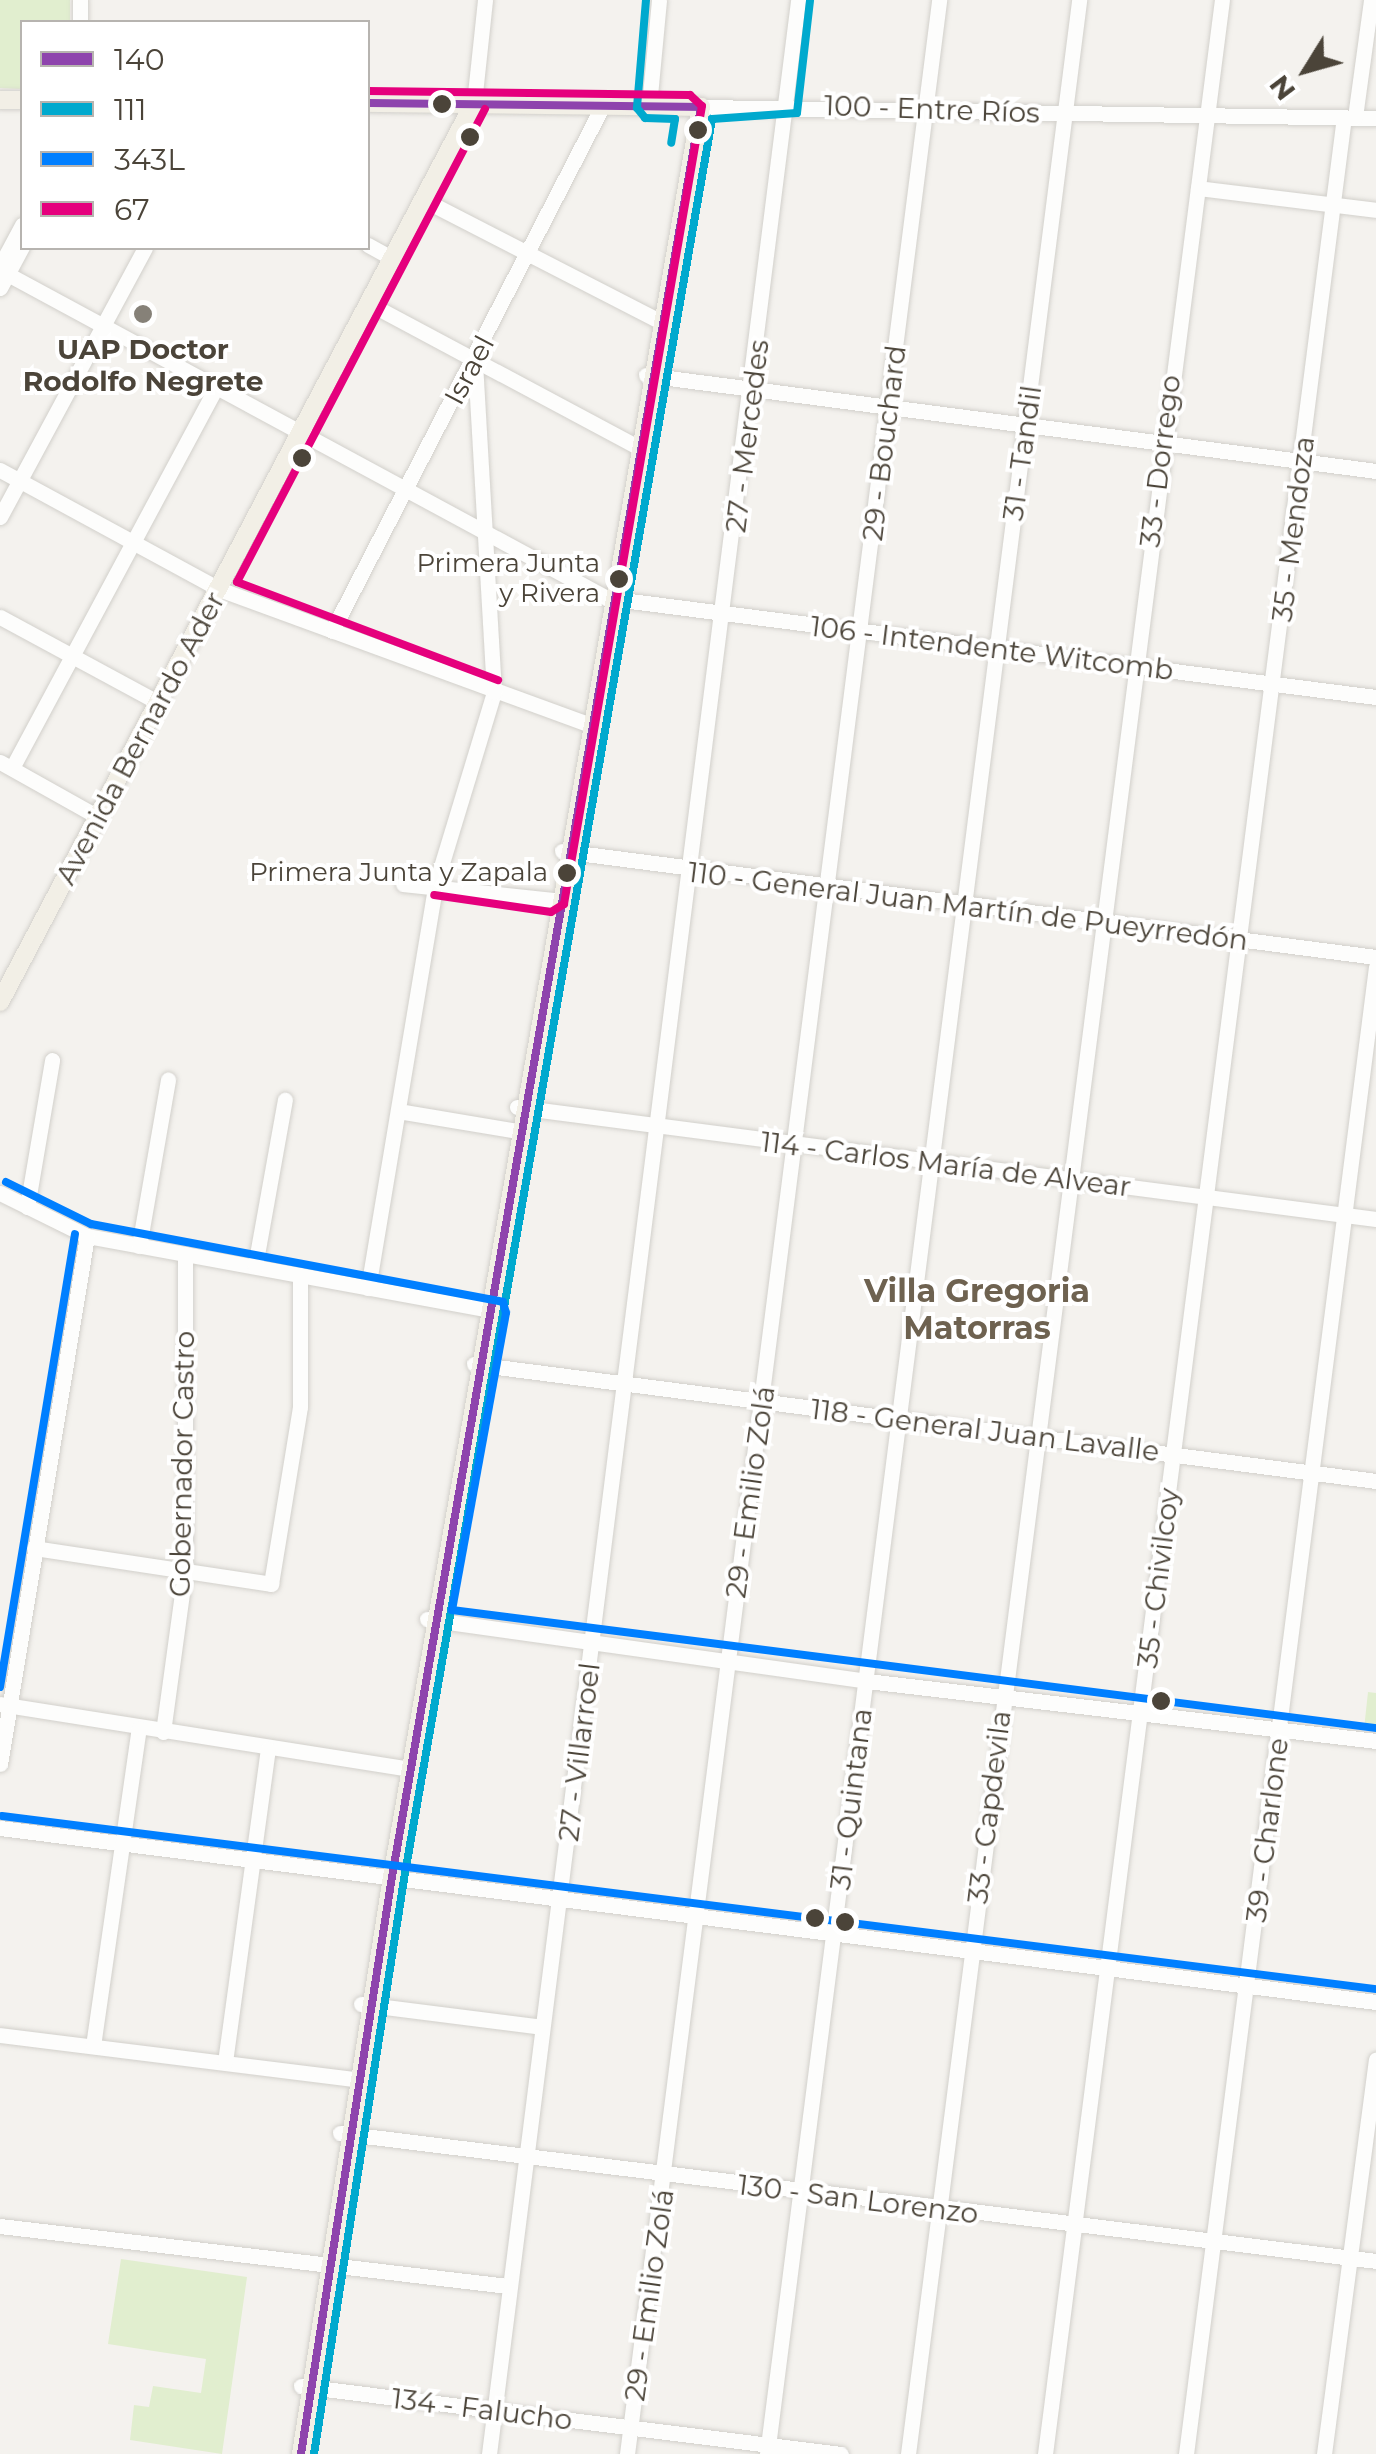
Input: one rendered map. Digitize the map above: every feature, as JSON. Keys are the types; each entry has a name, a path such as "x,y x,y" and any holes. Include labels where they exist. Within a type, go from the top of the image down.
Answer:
{"main road":[{"name":"100 - Entre Ríos","path":"370,102 695,107"},
{"name":"Avenida Bernardo Ader","path":"0,1002 474,103"},
{"path":"301,2454 306,2386 387,1876 489,1310 695,107"},
{"path":"289,2454 306,2386"}],"street":[{"path":"474,103 485,0"},
{"path":"649,106 659,0"},
{"name":"27 - Mercedes","path":"692,872 798,0"},
{"name":"29 - Bouchard","path":"830,886 939,0"},
{"name":"31 - Tandil","path":"966,906 1079,0"},
{"name":"33 - Dorrego","path":"1104,923 1161,442 1222,0"},
{"name":"35 - Mendoza","path":"1240,940 1334,205 1371,0"},
{"name":"100 - Entre Ríos","path":"695,107 787,105 1376,118"},
{"name":"Israel","path":"332,631 531,255 602,107"},
{"path":"1198,188 1376,210"},
{"path":"424,200 658,322"},
{"path":"2,274 20,229"},
{"path":"370,245 394,259"},
{"path":"2,274 20,250"},
{"path":"0,517 144,250"},
{"name":"106 - Intendente Witcomb","path":"2,274 404,492 612,598 1136,667 1275,681 1376,698"},
{"path":"370,304 638,447"},
{"path":"368,1288 436,884 494,692 475,359"},
{"path":"650,376 1376,471"},
{"path":"98,817 6,765 72,656 216,390"},
{"path":"0,470 219,589 589,725"},
{"path":"0,617 159,702"},
{"name":"110 - General Juan Martín de Pueyrredón","path":"566,853 1376,958"},
{"name":"27 - Villarroel","path":"489,2454 692,872"},
{"path":"402,884 436,884 557,900"},
{"name":"29 - Emilio Zolá","path":"628,2454 726,1660 764,1401 830,886"},
{"name":"31 - Quintana","path":"767,2449 966,906"},
{"name":"33 - Capdevila","path":"908,2454 1067,1180 1104,923"},
{"name":"35 - Chivilcoy","path":"1045,2454 1240,940"},
{"name":"39 - Charlone","path":"1186,2454 1376,967"},
{"path":"27,1207 52,1060"},
{"path":"139,1246 168,1080"},
{"path":"255,1266 285,1100"},
{"name":"114 - Carlos María de Alvear","path":"523,1108 1376,1219"},
{"path":"398,1110 518,1131"},
{"path":"0,1193 87,1236 489,1310"},
{"path":"0,1764 5,1705 87,1236"},
{"name":"Gobernador Castro","path":"163,1732 185,1570 185,1254"},
{"path":"34,1548 271,1584 300,1407 300,1275"},
{"name":"118 - General Juan Lavalle","path":"479,1364 1376,1481"},
{"path":"432,1620 866,1681 1376,1741"},
{"path":"5,1705 405,1769"},
{"path":"93,2046 139,1728"},
{"path":"225,2062 268,1750"},
{"path":"0,1828 1246,1990 1376,2002"},
{"path":"366,2005 542,2027"},
{"path":"0,2035 354,2079"},
{"path":"1324,2454 1376,2058"},
{"name":"130 - San Lorenzo","path":"346,2134 1376,2261"},
{"path":"0,2226 326,2261 508,2286"},
{"name":"134 - Falucho","path":"306,2386 767,2449 841,2454"}],"green space":[{"path":"0,0 70,0 70,20 20,20 20,89 0,88"},
{"path":"1368,1692 1376,1693 1376,1731 1364,1729"},
{"path":"121,2259 247,2277 222,2454 130,2440 134,2405 149,2407 153,2386 201,2393 206,2359 108,2344"}],"transit line":[{"name":"111","path":"646,0 637,108 645,118 675,119 671,143"},
{"name":"111","path":"314,2454 404,1879 712,119 797,113 810,1"},
{"name":"67","path":"370,91 690,95 702,106 564,904 551,912 434,895"},
{"name":"140","path":"301,2454 392,1877 701,107 370,103"},
{"name":"67","path":"485,109 237,582 498,680"},
{"name":"343L","path":"6,1182 91,1224 503,1302 506,1313 452,1610 1376,1728"},
{"name":"343L","path":"0,1687 75,1234"},
{"name":"343L","path":"2,1816 1376,1989"}],"place":[{"name":"UAP Doctor Rodolfo Negrete","path":"143,314"},
{"name":"Primera Junta y Rivera","path":"619,579"},
{"name":"Primera Junta y Zapala","path":"567,873"}],"district":[{"name":"Villa Gregoria Matorras","path":"977,1310"}]}
